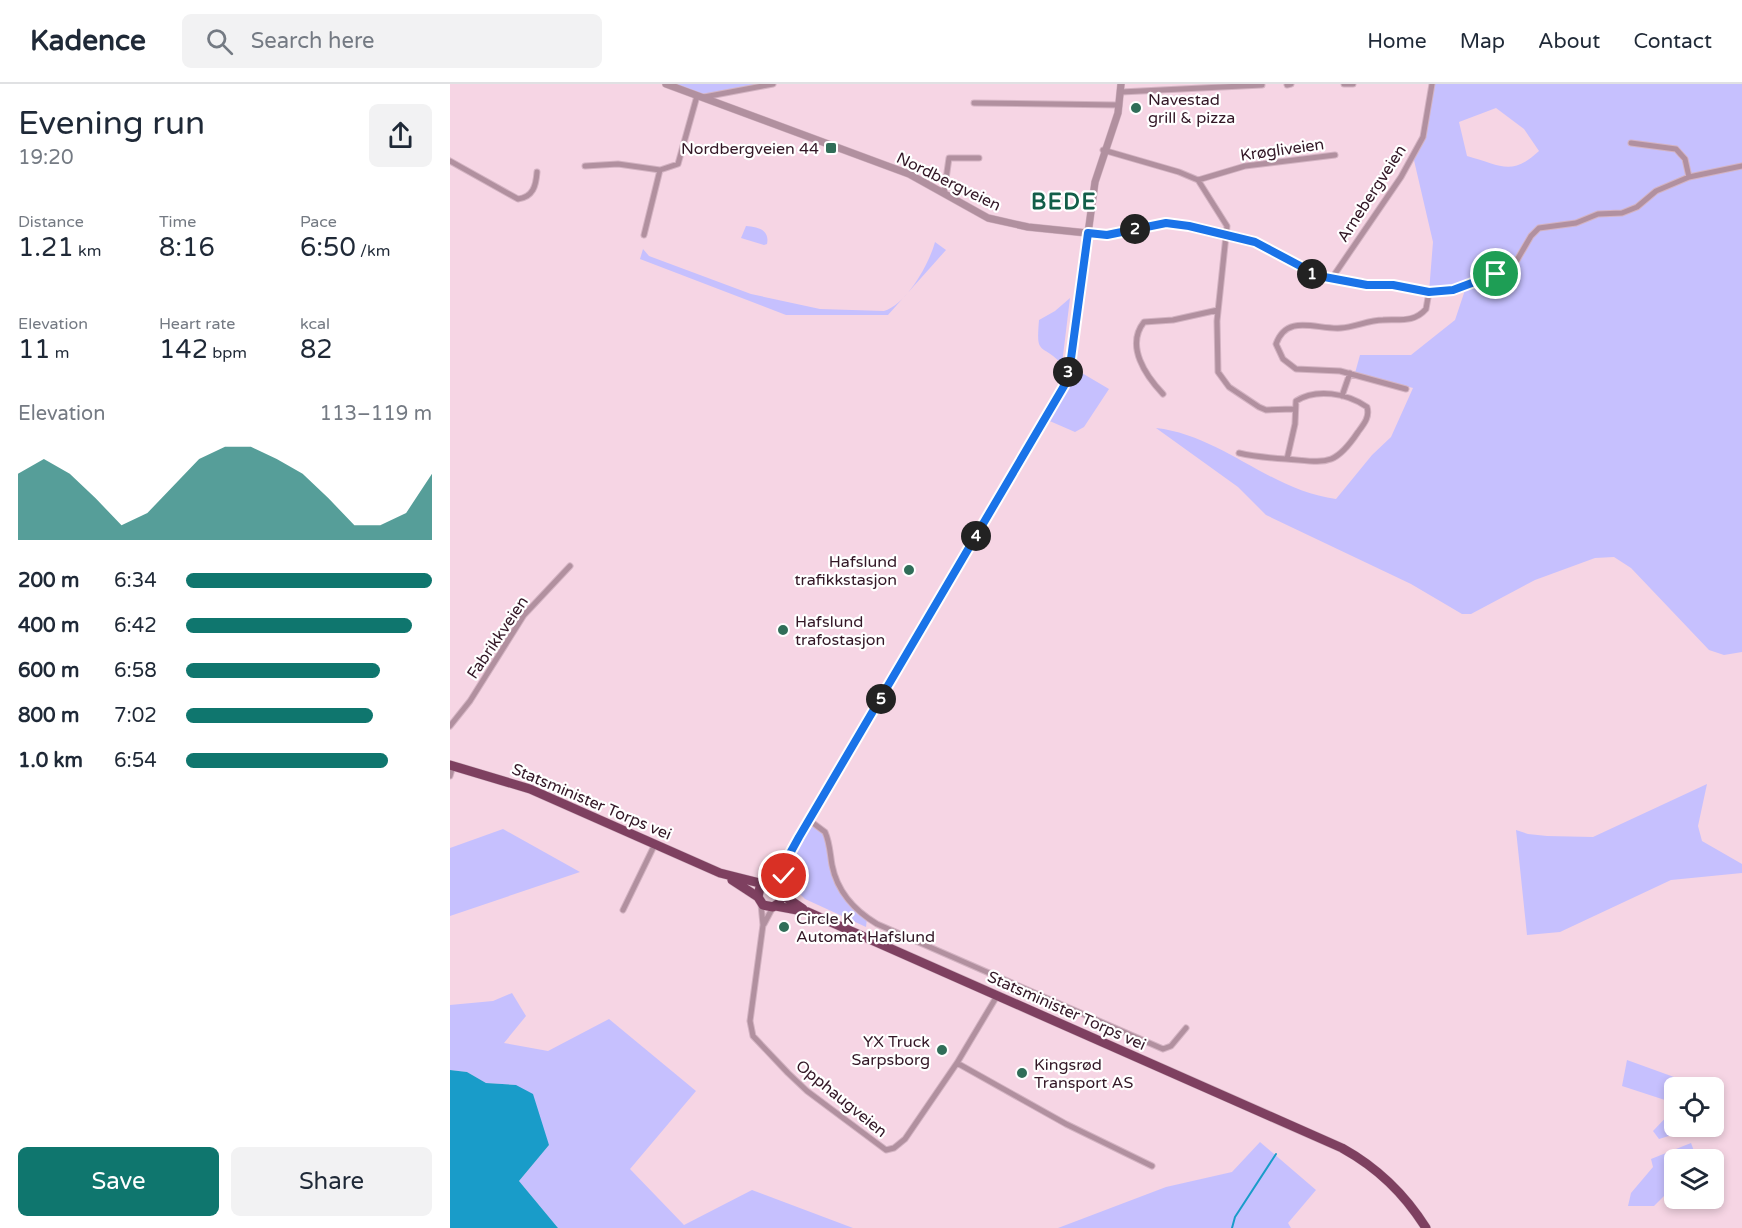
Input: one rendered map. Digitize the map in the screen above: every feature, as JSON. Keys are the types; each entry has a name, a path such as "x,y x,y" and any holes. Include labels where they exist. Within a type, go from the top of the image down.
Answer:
{"highway":[{"name":"Statsminister Torps vei","path":"452,766 530,789 720,873 759,900 774,906 808,912 1314,1136 1378,1170 1402,1194 1426,1228"},
{"name":"Statsminister Torps vei","path":"720,873 775,883 808,912"},
{"path":"759,900 765,883"},
{"path":"774,906 782,891"}],"street":[{"name":"Nordbergveien","path":"666,84 909,174 977,213 1001,222 1107,235 1166,223 1255,242 1306,271 1332,278 1367,285 1393,285 1429,292 1439,292 1472,284 1508,268 1517,260 1531,236 1539,228 1576,223 1598,214 1622,213 1637,207 1656,191 1689,177 1742,166"},
{"path":"585,166 618,164 660,170 673,167 682,157 700,97 773,84"},
{"path":"765,883 788,857 1064,386 1070,366 1088,233 1103,150 1119,105 1121,84"},
{"path":"1344,84 1353,84"},
{"name":"Arnebergveien","path":"1332,278 1401,177 1423,136 1432,84"},
{"path":"1120,92 1262,85"},
{"path":"974,103 1119,105"},
{"path":"1631,143 1676,148 1685,159 1689,177"},
{"path":"1103,150 1198,180 1225,219 1228,235 1218,310 1217,362 1222,378 1228,387 1259,407 1266,410 1294,409"},
{"name":"Krøgliveien","path":"1198,180 1245,166 1335,155"},
{"path":"944,193 950,158 979,158"},
{"path":"450,161 514,199 523,199 531,193 536,184 537,172"},
{"path":"644,235 660,170"},
{"path":"1406,388 1350,373 1302,369 1288,365 1278,351 1279,336 1284,329 1299,325 1338,328 1381,320 1414,318 1426,309 1429,292"},
{"path":"1163,394 1153,383 1141,361 1136,338 1140,327 1144,322 1173,320 1218,310"},
{"path":"1342,396 1350,373"},
{"path":"1239,453 1262,458 1325,463 1342,454 1368,418 1369,413 1362,404 1342,396 1302,397 1296,401 1294,409 1295,424 1287,459"},
{"name":"Fabrikkveien","path":"450,726 470,701 524,615 570,566"},
{"path":"450,776 452,766"},
{"path":"809,820 825,832 832,868 847,898 877,924 1163,1049 1171,1046 1186,1028"},
{"path":"623,910 655,844"},
{"path":"782,891 788,857"},
{"path":"759,900 763,925"},
{"path":"763,925 774,906"},
{"name":"Opphaugveien","path":"763,925 750,1021 753,1036 807,1091 886,1150 894,1148 905,1139 957,1063 997,996"},
{"path":"957,1063 1066,1124 1152,1166"}],"shaded area":[{"path":"665,84 773,84 702,98"},
{"path":"1432,84 1742,84 1742,652 1724,655 1709,650 1631,568 1614,557 1595,558 1535,580 1471,614 1462,614 1411,584 1266,515 1238,487 1156,428 1202,441 1290,486 1336,499 1372,455 1391,437 1413,388 1355,373 1360,355 1411,355 1455,320 1465,290 1464,287 1429,292 1433,242 1413,156 1423,137","holes":["1496,108 1524,129 1539,151 1521,164 1505,167 1467,156 1459,122"]},
{"path":"746,226 765,232 767,244 741,238"},
{"path":"935,242 946,250 909,292 928,261"},
{"path":"643,249 649,256 751,294 820,309 884,311 901,300 888,315 786,315 640,259"},
{"path":"1070,298 1062,364 1041,348 1038,339 1039,320 1055,311"},
{"path":"1070,366 1109,389 1084,427 1075,432 1045,419"},
{"path":"1707,784 1698,826 1702,841 1742,864 1742,873 1671,880 1560,932 1527,935 1516,830 1547,836 1593,837"},
{"path":"809,820 825,832 839,886 867,918 866,927 805,899 797,891 788,875 799,837"},
{"path":"503,829 580,872 450,916 450,848"},
{"path":"512,993 526,1016 504,1043 548,1051 609,1019 696,1091 630,1169 684,1225 752,1190 853,1228 558,1228 519,1181 549,1145 516,1085 486,1083 467,1072 450,1070 450,1005 493,1001"},
{"path":"1627,1060 1674,1077 1664,1077 1664,1100 1622,1086"},
{"path":"1664,1119 1665,1137 1659,1139 1653,1131"},
{"path":"1260,1142 1316,1190 1288,1223 1291,1228 1058,1228 1166,1187 1232,1172"},
{"path":"1691,1143 1693,1149 1676,1149"},
{"path":"1664,1154 1664,1196 1654,1206 1628,1206 1631,1193 1653,1167 1651,1159"}],"water":[{"path":"450,1070 467,1072 486,1083 516,1085 533,1094 549,1145 519,1181 558,1228 450,1228"}],"waterway":[{"path":"1232,1228 1235,1217 1276,1154"}],"place":[{"name":"Navestad grill & pizza","path":"1136,108"},
{"name":"Nordbergveien 44","path":"831,148"},
{"name":"Hafslund trafikkstasjon","path":"909,570"},
{"name":"Hafslund trafostasjon","path":"783,630"},
{"name":"Circle K Automat Hafslund","path":"784,927"},
{"name":"YX Truck Sarpsborg","path":"942,1050"},
{"name":"Kingsrød Transport AS","path":"1022,1073"}],"district":[{"name":"BEDE","path":"1064,201"}],"route":[{"path":"784,876 788,857 799,837 1064,386 1070,366 1088,233 1116,234 1166,223 1189,226 1255,242 1319,276 1367,285 1393,285 1429,292 1453,290 1496,274"}]}
